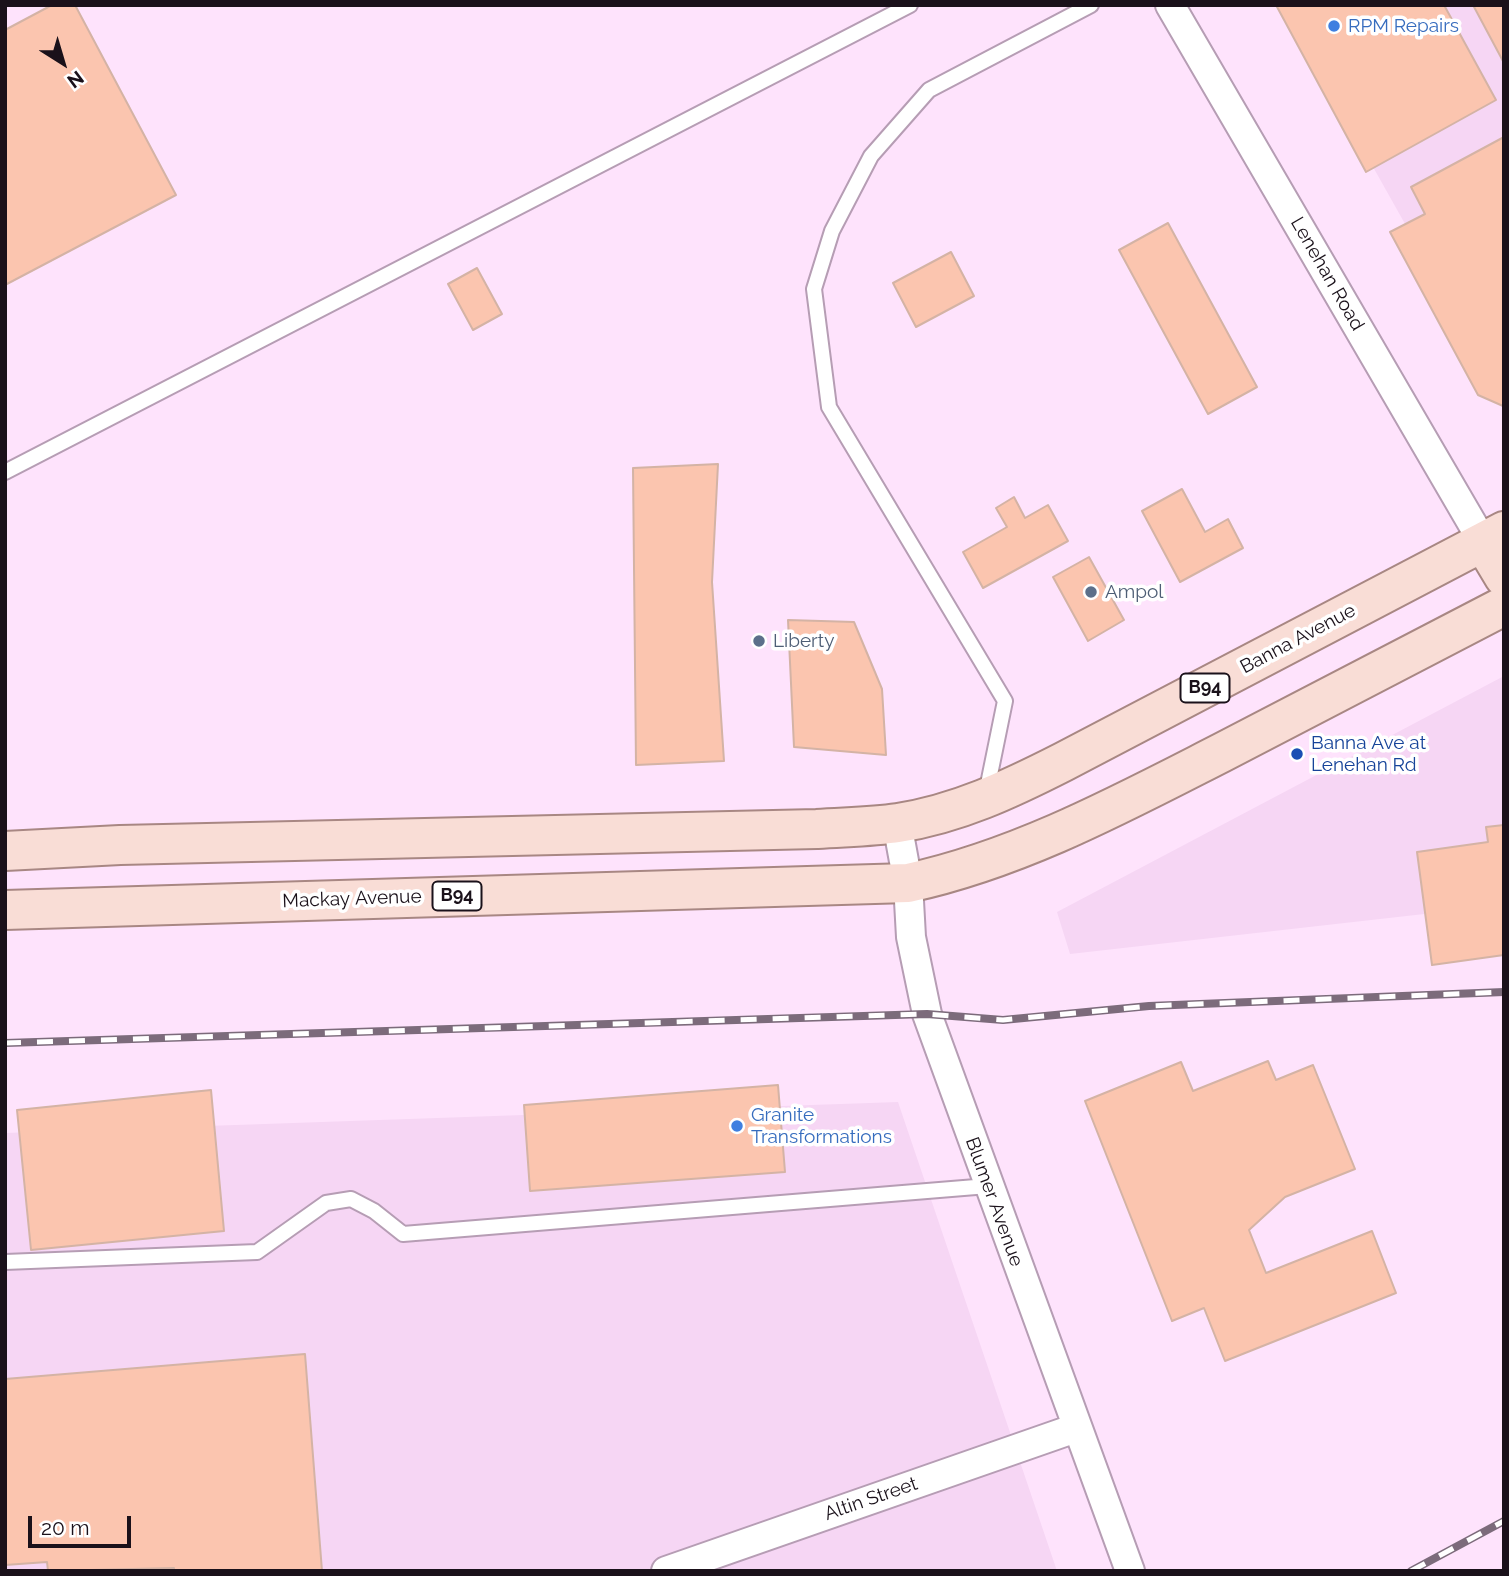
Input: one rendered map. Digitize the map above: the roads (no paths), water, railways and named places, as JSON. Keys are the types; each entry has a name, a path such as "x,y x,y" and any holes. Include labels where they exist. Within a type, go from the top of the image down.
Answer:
{"main road":[{"name":"Banna Avenue","path":"897,823 985,799 1063,762 1494,536"},
{"path":"1494,536 1504,578"},
{"name":"B94","path":"908,883 992,859 1090,818 1504,606"},
{"name":"B94","path":"5,851 120,845 807,829 897,823"},
{"name":"Mackay Avenue","path":"5,910 908,883"}],"street":[{"name":"Lenehan Road","path":"1170,5 1494,536"},
{"name":"Blumer Avenue","path":"897,823 908,883 911,937 927,1014 1130,1571"},
{"name":"Altin Street","path":"666,1571 1076,1428"}],"lane":[{"path":"5,472 910,5"},
{"path":"985,799 1005,701 829,407 814,289 832,231 872,156 929,90 1091,5"},
{"path":"5,1262 257,1252 326,1203 351,1199 374,1211 403,1234 988,1186"}],"railway":[{"path":"5,1043 927,1014 1003,1020 1149,1006 1504,992"},
{"path":"1411,1571 1504,1521"}],"place":[{"name":"RPM Repairs","path":"1334,26"},
{"name":"Ampol","path":"1091,592"},
{"name":"Liberty","path":"759,641"},
{"name":"Banna Ave at Lenehan Rd","path":"1297,754"},
{"name":"Granite Transformations","path":"737,1126"}]}
